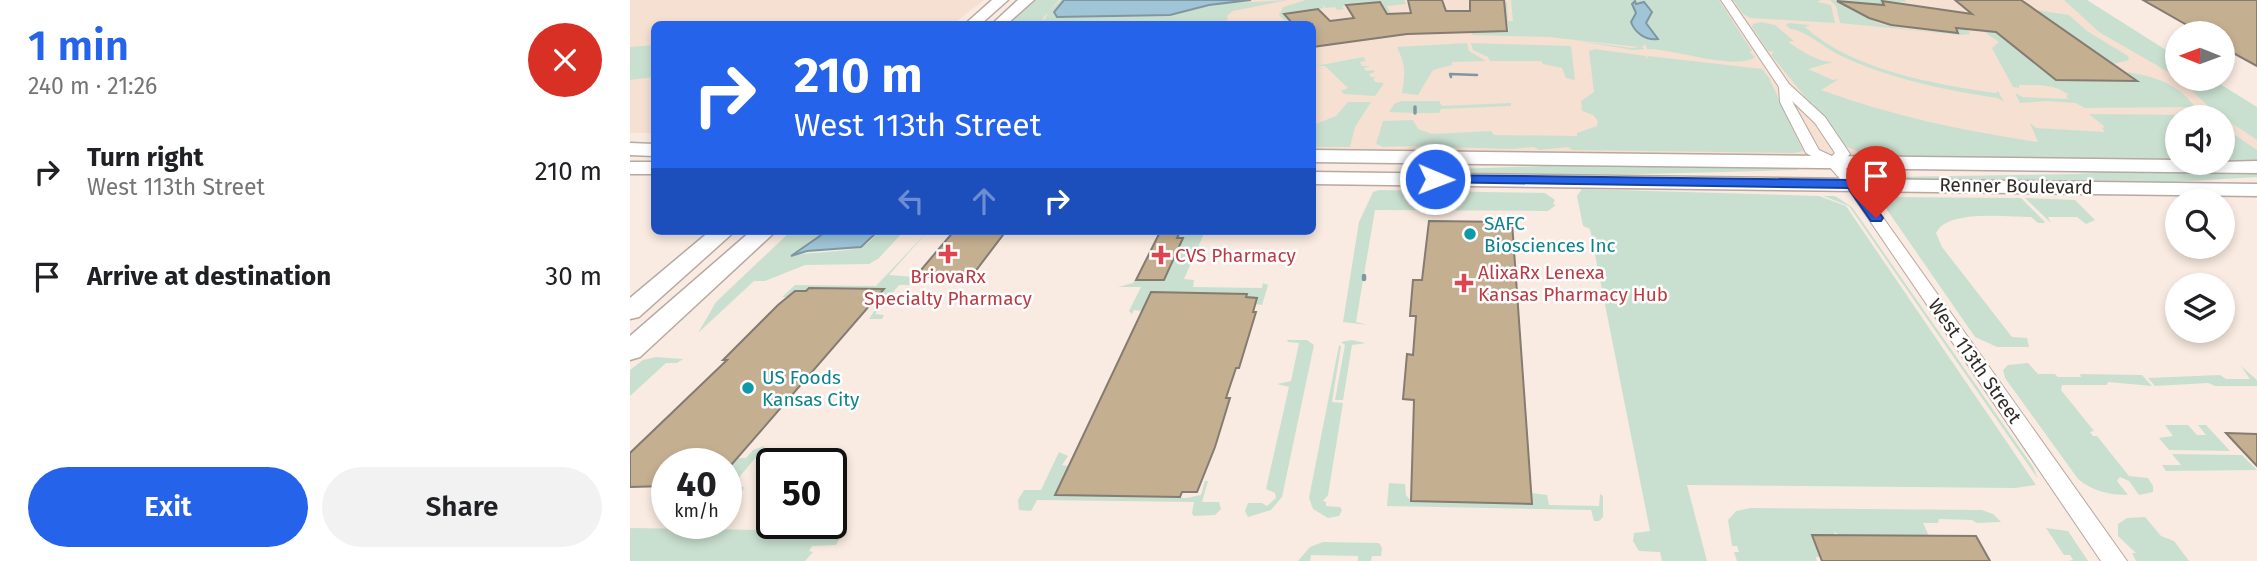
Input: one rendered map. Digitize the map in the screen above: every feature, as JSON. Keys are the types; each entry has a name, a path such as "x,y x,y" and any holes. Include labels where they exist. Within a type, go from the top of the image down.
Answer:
{"main road":[{"path":"976,21 1001,0"},
{"path":"1002,21 1027,0"},
{"path":"630,149 651,150"},
{"name":"Renner Boulevard","path":"1316,156 2257,167"},
{"path":"1316,168 1347,165 1363,157"},
{"path":"1358,178 1384,168 1560,163 1577,159"},
{"path":"1587,181 1642,176 1808,173 1829,170 1833,162"},
{"path":"1852,184 1856,178 1874,174 2064,170 2085,165"},
{"path":"630,167 651,168"},
{"name":"Renner Boulevard","path":"1316,178 2257,190"},
{"path":"2156,188 2257,180"},
{"path":"630,311 719,235"},
{"path":"630,351 760,235"}],"street":[{"name":"West 113th Street","path":"1726,0 1785,86 1820,120 1843,154 1833,162"},
{"name":"West 113th Street","path":"1785,86 1786,102 1813,153 1833,162 1852,184 2115,561"}],"shaded area":[{"path":"630,0 984,0 957,21 651,21 651,133 630,133"},
{"path":"1027,0 2078,0 2165,56 2165,91 2220,91 2257,115 2257,167 2235,167 2235,105 2165,105 2165,166 1316,156 1316,21 1002,21"}],"green space":[{"path":"1034,0 1059,0 1050,11 1064,0 1052,12 1056,16 1068,18 1170,15 1216,4 1288,0 1233,11 1224,21 1010,21"},
{"path":"1306,0 1404,0 1406,4 1387,6 1390,12 1387,14 1379,2 1342,6 1344,9 1337,10 1335,7 1326,8 1322,4 1324,8 1285,14 1290,21 1285,21 1279,15 1283,7"},
{"path":"1511,0 1719,0 1752,51 1749,52 1755,57 1746,61 1720,61 1647,49 1645,44 1642,47 1645,49 1634,50 1572,40 1639,47 1549,37 1472,35 1471,31 1509,31 1504,2 1507,2 1508,21 1513,21","holes":["1633,2 1644,2 1652,13 1646,23 1654,40 1640,35 1631,22 1636,13"]},
{"path":"1733,0 1821,0 1817,2 1831,5 1835,23 1751,18 1743,14"},
{"path":"1830,0 1905,0 1906,2 1883,1 1884,5 1848,3 1870,20 1898,28 1957,33 1956,28 1968,30 1970,34 1961,35 1840,23 1836,6"},
{"path":"2064,0 2087,0 2165,49 2165,70 2099,32"},
{"path":"2036,10 2069,15 2087,31 2128,56 2129,60 2113,64"},
{"path":"1761,22 1775,25 1794,41 1788,42 1821,60 1833,62 1808,69 1833,80 1839,79 1821,90 1874,108 1955,128 2038,142 2030,123 2036,128 2105,132 2102,128 2105,127 2089,114 2165,115 2165,163 1873,158 1858,154 1845,146 1771,55 1774,52 1768,51 1752,27 1753,24"},
{"path":"1786,25 1810,25 1805,27 1824,42 1869,64 1921,80 1996,93 1998,91 2004,102 1998,98 1936,87 1876,70 1837,54 1807,35 1790,29"},
{"path":"1983,31 1996,32 2056,80 2131,76 2127,72 2138,74 2165,83 2165,91 2179,91 2193,105 2085,108 2076,103 2020,103 2015,93 2023,97 2069,99 2066,96 2069,95 2057,88 2044,86 2013,87 1992,48 1999,42"},
{"path":"1467,43 1469,51 1486,61 1452,62 1452,65 1433,70 1418,95 1402,93 1404,68 1397,47"},
{"path":"1471,43 1571,46 1575,80 1566,78 1562,68 1543,64 1541,61 1490,61 1488,57 1473,50"},
{"path":"651,45 651,77 630,80 630,47"},
{"path":"1595,49 1646,56 1646,59 1648,56 1762,69 1769,78 1803,151 1572,150 1568,147 1540,150 1534,147 1383,147 1376,144 1383,121 1413,120 1418,129 1432,134 1491,131 1494,135 1577,136 1577,133 1597,126 1598,121 1593,115 1582,111 1581,101 1594,92 1589,51"},
{"path":"1363,57 1366,61 1360,62 1362,66 1370,66 1364,68 1366,71 1373,70 1375,72 1369,74 1371,77 1379,77 1373,78 1375,82 1384,83 1375,96 1344,94 1341,91 1348,88 1325,66 1316,66"},
{"path":"2192,91 2231,91 2257,107 2257,140 2235,125 2235,105 2207,105"},
{"path":"1401,101 1439,101 1442,106 1511,103 1511,106 1441,109 1439,113 1417,113 1415,106 1413,113 1389,112 1394,104"},
{"path":"1348,102 1371,102 1355,127 1350,147 1316,147 1316,124 1336,116"},
{"path":"2235,135 2257,150 2257,164 2235,164"},
{"path":"1600,164 1796,166 1798,170 1429,176 1429,170"},
{"path":"2139,170 2165,170 2165,175 2235,175 2235,172 2257,172 2257,177 2156,183 1887,180 1885,177 2077,174"},
{"path":"1582,189 1819,196 1846,206 2036,485 2015,488 1687,485 1707,561 1662,561 1660,552 1639,551 1633,541 1634,533 1650,531 1590,229 1583,226 1577,196"},
{"path":"1373,192 1545,193 1555,200 1553,204 1556,205 1548,211 1375,210 1356,322 1368,325 1343,322 1359,222"},
{"path":"1823,196 1835,196 1852,207 2033,467 2038,479 1849,206"},
{"path":"1882,197 2021,198 2044,221 2045,223 2038,223 2031,217 1965,217 1942,225 1936,233 1942,247 2012,337 2027,338 2029,347 1997,347 1975,337 1883,204"},
{"path":"2025,198 2075,200 2095,220 2086,224 2077,217 2048,217 2051,223"},
{"path":"787,235 820,235 790,256 858,248 876,235 900,235 878,259 869,264 805,265 765,281 754,281 698,333 716,302"},
{"path":"924,235 889,275 915,277 914,285 899,285 875,314 884,315 882,319 869,319 877,307 868,307 883,289 810,288 806,291 795,291 789,297 782,297 795,285 876,286"},
{"path":"1178,235 1203,235 1184,279 1194,280 1193,287 1262,288 1263,283 1268,285 1262,305 1255,304 1257,298 1246,297 1247,294 1151,292 1142,311 1134,310 1132,314 1129,311 1141,287 1118,287 1135,280 1164,280 1183,239 1177,238"},
{"path":"1287,340 1307,340 1314,345 1282,497 1271,510 1248,517 1245,511 1248,503 1262,503 1267,506 1276,498 1275,493 1266,489 1289,387 1277,384 1291,381 1299,343"},
{"path":"1351,340 1366,343 1352,345 1343,400 1335,400 1345,345 1341,342"},
{"path":"1339,345 1341,346 1332,402 1343,403 1328,495 1323,501 1326,506 1340,507 1342,510 1339,516 1328,518 1313,509 1309,498"},
{"path":"656,357 683,359 677,363 666,363 630,396 630,370 643,360"},
{"path":"2028,363 2038,374 2055,374 2058,377 2081,377 2080,374 2142,375 2152,386 2108,382 2107,385 2062,385 2061,390 2094,431 2090,432 2093,436 2097,436 2129,476 2148,478 2153,492 2139,495 2129,481 2120,477 2117,481 2128,495 2101,491 2078,479 2005,378 2003,370 2008,365"},
{"path":"2241,366 2257,380 2257,386 2215,386 2208,383 2155,386 2148,378 2220,375 2226,379 2250,379"},
{"path":"2165,425 2188,425 2197,435 2206,435 2198,425 2206,425 2230,451 2169,450 2159,438 2173,436"},
{"path":"756,449 756,457 742,474 742,458 746,458"},
{"path":"1059,452 1068,456 1062,465 1069,466 1056,495 1115,494 1186,498 1201,495 1205,481 1208,481 1202,502 1219,502 1221,509 1215,515 1194,516 1194,502 1037,500 1031,511 1019,510 1018,500 1024,490 1041,490"},
{"path":"2172,454 2242,455 2257,470 2166,471 2162,465 2181,465"},
{"path":"1389,483 1405,484 1406,495 1411,501 1531,504 1531,493 1547,495 1549,505 1599,506 1600,494 1603,496 1603,517 1594,521 1591,510 1387,506"},
{"path":"1751,508 1982,510 1993,514 2001,522 1977,523 1972,520 1939,519 1938,523 1923,523 1929,536 1840,535 1834,532 1835,535 1812,535 1820,557 1816,557 1817,561 1737,561 1734,552 1739,552 1737,546 1732,546 1728,520 1736,511"},
{"path":"2145,517 2161,536 2174,541 2189,561 2136,561 2132,553 2136,553 2118,536 2118,524 2127,518"},
{"path":"630,528 651,528 651,539 742,539 742,530 756,530 756,539 839,539 836,545 812,546 809,551 813,552 805,561 630,561"},
{"path":"2046,528 2068,531 2088,561 2068,561 2073,560 2070,555 2064,555"},
{"path":"1323,542 1379,543 1382,548 1381,556 1372,556 1371,561 1358,561 1358,556 1311,555 1310,561 1298,561 1310,547"}],"water":[{"path":"1064,0 1251,0 1209,5 1170,15 1057,17 1054,12"},
{"path":"1635,1 1636,4 1644,2 1652,12 1646,23 1658,39 1645,37 1633,26 1631,22 1636,13 1632,4"},
{"path":"821,235 874,235 861,247 807,251 791,256"}],"building":[{"path":"1408,0 1442,0 1446,11 1470,11 1470,0 1504,0 1507,31 1407,34 1316,46 1316,21 1290,21 1284,14 1318,9 1330,21 1354,18 1346,5 1380,2 1387,14 1411,13"},
{"path":"1955,0 2021,0 2137,81 2056,80 1996,32 1956,28 1958,33 1891,25 1869,18 1837,1 1884,5 1882,1 1972,14"},
{"path":"2143,0 2257,0 2257,66 2235,54 2235,21 2180,21"},
{"path":"1429,221 1512,222 1532,504 1411,501 1414,400 1403,399 1407,354 1413,355 1416,316 1410,316 1413,280 1422,280"},
{"path":"951,235 1003,235 971,277 915,277"},
{"name":"CVS Pharmacy","path":"1158,235 1178,235 1177,238 1183,238 1164,280 1136,280"},
{"name":"US Foods Kansas City","path":"809,288 884,289 742,452 742,448 651,448 651,486 630,487 630,453 727,360 723,360 778,305 795,291 806,291"},
{"path":"1151,292 1247,294 1246,297 1257,298 1253,312 1256,312 1239,368 1236,368 1226,398 1230,398 1215,447 1197,492 1182,492 1180,497 1055,495"},
{"path":"2226,433 2257,434 2257,466 2239,447"},
{"path":"1812,535 1976,536 1990,561 1822,561"}],"waterway":[{"path":"1451,77 1450,74 1477,75"},
{"path":"1415,107 1415,113"}],"place":[{"name":"SAFC Biosciences Inc","path":"1470,234"},
{"name":"BriovaRx Specialty Pharmacy","path":"948,254"},
{"name":"CVS Pharmacy","path":"1161,255"},
{"name":"AlixaRx Lenexa Kansas Pharmacy Hub","path":"1464,283"},
{"name":"US Foods Kansas City","path":"748,388"}],"route":[{"path":"1435,179 1852,184 1876,218"}]}
